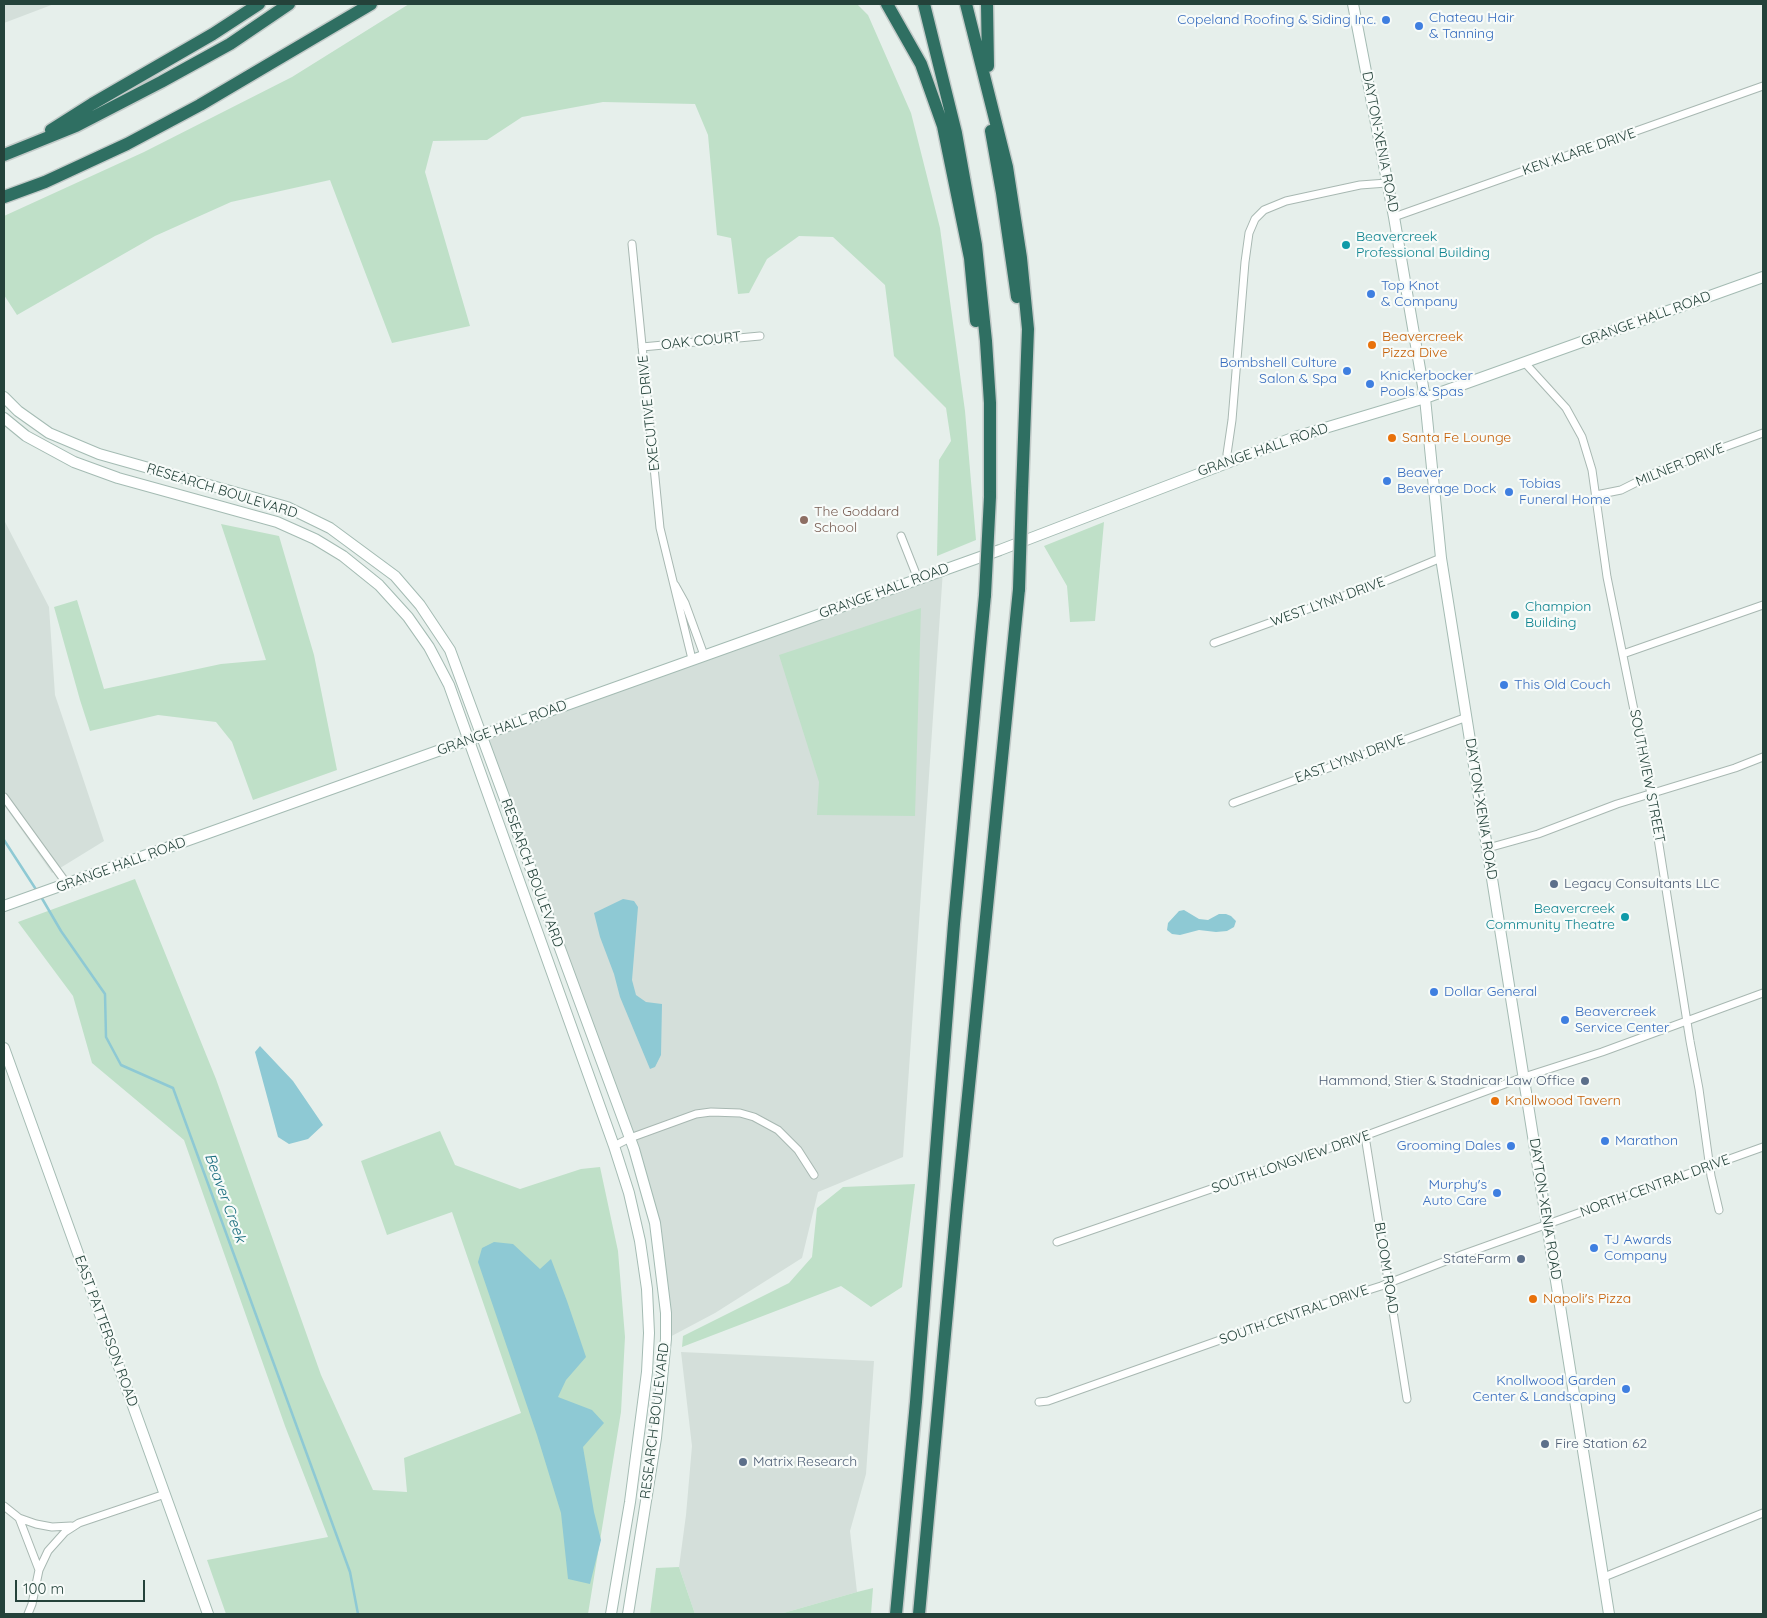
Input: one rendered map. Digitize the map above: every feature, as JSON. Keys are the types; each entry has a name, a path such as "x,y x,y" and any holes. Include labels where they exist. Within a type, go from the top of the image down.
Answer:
{"highway":[{"path":"23,148 92,104 212,34 259,4"},
{"path":"4,155 76,126 161,82 230,44 289,4"},
{"path":"309,40 360,4"},
{"path":"4,197 44,182 127,144 200,105 371,4"},
{"path":"887,4 921,64 937,106 946,139 970,258 991,442"},
{"path":"896,1614 916,1402 953,934 985,595 991,442 986,341 976,245 956,133 924,4"},
{"path":"958,4 990,130 1005,212 1023,355 1024,426"},
{"path":"920,1614 957,1205 1019,590 1028,329 1021,258 1007,167 966,4"},
{"path":"987,4 987,86"}],"main road":[{"name":"DAYTON-XENIA ROAD","path":"1353,4 1394,217 1425,398 1442,558 1610,1614"},
{"name":"GRANGE HALL ROAD","path":"4,906 1000,550 1228,461 1296,437 1425,398 1763,277"},
{"name":"RESEARCH BOULEVARD","path":"4,398 18,411 50,433 98,454 287,507 330,528 395,576 420,605 450,650 630,1138 655,1223 666,1313 666,1338 656,1438 628,1614"},
{"name":"RESEARCH BOULEVARD","path":"4,418 26,436 74,462 118,478 277,522 314,539 342,556 385,592 408,616 429,647 449,685 614,1146 629,1193 640,1240 647,1289 649,1333 647,1372 630,1502 611,1614"},
{"name":"EAST PATTERSON ROAD","path":"4,1048 6,1060 208,1614"}],"street":[{"name":"KEN KLARE DRIVE","path":"1394,217 1763,86"},
{"path":"1228,461 1227,454 1232,420 1245,262 1249,233 1255,219 1264,210 1286,200 1360,185 1387,183"},
{"name":"EXECUTIVE DRIVE","path":"632,244 660,528 692,659"},
{"name":"OAK COURT","path":"642,347 760,336"},
{"name":"SOUTHVIEW STREET","path":"1525,363 1566,408 1575,423 1587,451 1596,495 1607,578 1651,794 1710,1166 1719,1210"},
{"name":"MILNER DRIVE","path":"1596,495 1621,490 1659,471 1763,433"},
{"path":"901,536 918,579"},
{"name":"WEST LYNN DRIVE","path":"1214,643 1388,580 1442,558"},
{"name":"EXECUTIVE DRIVE","path":"672,581 685,602 704,655"},
{"path":"1623,654 1763,604"},
{"name":"EAST LYNN DRIVE","path":"1233,803 1467,717"},
{"path":"1488,848 1538,834 1617,804 1763,757"},
{"path":"4,797 67,884"},
{"name":"SOUTH LONGVIEW DRIVE","path":"1057,1242 1365,1136 1763,993"},
{"path":"614,1146 630,1138 696,1114 711,1112 740,1113 754,1117 778,1130 798,1150 814,1175"},
{"name":"BLOOM ROAD","path":"1365,1136 1406,1399"},
{"name":"NORTH CENTRAL DRIVE","path":"1548,1225 1763,1147"},
{"name":"SOUTH CENTRAL DRIVE","path":"1039,1402 1048,1401 1299,1312 1381,1286 1387,1282 1548,1225"},
{"path":"4,1506 20,1518 52,1527 70,1526 165,1494"},
{"path":"1604,1577 1763,1514"},
{"path":"20,1518 39,1570"},
{"path":"28,1614 39,1570 54,1543 65,1532 79,1523"}],"shaded area":[{"path":"4,4 54,4 4,23"},
{"path":"4,520 49,607 55,695 104,841 52,873 4,805"},
{"path":"943,570 903,1157 818,1192 802,1258 715,1313 666,1339 655,1223 634,1149 482,735"},
{"path":"681,1352 874,1361 866,1474 850,1531 857,1592 780,1614 695,1614 679,1567 692,1446"}],"green space":[{"path":"409,4 857,4 868,15 911,113 940,228 965,411 976,540 937,556 939,460 951,441 946,408 894,356 885,285 833,237 799,236 767,259 749,293 738,294 731,238 717,235 708,135 695,104 603,102 522,117 487,140 433,141 425,172 470,326 392,343 330,180 231,202 155,236 17,315 4,295 4,216 144,152 292,77"},
{"path":"1104,522 1095,621 1070,622 1067,586 1044,546"},
{"path":"221,524 279,536 314,655 337,770 253,800 232,742 216,722 158,715 90,731 54,607 77,600 104,689 221,664 266,660"},
{"path":"921,608 915,816 817,815 819,782 779,655"},
{"path":"135,879 216,1079 321,1375 373,1490 407,1492 404,1458 521,1413 452,1212 387,1235 361,1161 440,1131 455,1165 520,1189 581,1169 600,1167 618,1251 625,1337 621,1412 588,1614 226,1614 207,1560 328,1537 285,1426 184,1140 92,1063 73,996 18,922"},
{"path":"915,1184 902,1287 871,1307 841,1286 682,1347 683,1336 789,1283 812,1257 817,1208 843,1187"},
{"path":"679,1567 695,1614 650,1614 656,1568"},
{"path":"873,1588 871,1614 780,1614 857,1592"}],"water":[{"path":"623,899 634,901 638,907 632,980 636,995 646,1002 662,1004 661,1055 655,1067 650,1069 620,997 594,913"},
{"path":"1184,910 1199,919 1208,920 1219,914 1226,914 1236,921 1234,927 1227,931 1199,930 1180,935 1172,934 1167,930 1168,923 1179,911"},
{"path":"260,1046 293,1081 323,1125 308,1139 289,1144 278,1137 255,1052"},
{"path":"494,1242 513,1244 540,1269 551,1259 586,1357 566,1380 558,1397 592,1410 604,1423 583,1447 594,1512 601,1540 590,1584 568,1579 561,1513 537,1435 478,1262 482,1248"}],"waterway":[{"name":"Beaver Creek","path":"4,840 37,891"},
{"name":"Beaver Creek","path":"40,895 61,931 105,994 106,1037 121,1065 173,1088 350,1572 358,1614"}],"place":[{"name":"Copeland Roofing & Siding Inc.","path":"1386,20"},
{"name":"Chateau Hair & Tanning","path":"1419,26"},
{"name":"Beavercreek Professional Building","path":"1346,245"},
{"name":"Top Knot & Company","path":"1371,294"},
{"name":"Beavercreek Pizza Dive","path":"1372,345"},
{"name":"Bombshell Culture Salon & Spa","path":"1347,371"},
{"name":"Knickerbocker Pools & Spas","path":"1370,384"},
{"name":"Santa Fe Lounge","path":"1392,438"},
{"name":"Beaver Beverage Dock","path":"1387,481"},
{"name":"Tobias Funeral Home","path":"1509,492"},
{"name":"The Goddard School","path":"804,520"},
{"name":"Champion Building","path":"1515,615"},
{"name":"This Old Couch","path":"1504,685"},
{"name":"Legacy Consultants LLC","path":"1554,884"},
{"name":"Beavercreek Community Theatre","path":"1625,917"},
{"name":"Dollar General","path":"1434,992"},
{"name":"Beavercreek Service Center","path":"1565,1020"},
{"name":"Hammond, Stier & Stadnicar Law Office","path":"1585,1081"},
{"name":"Knollwood Tavern","path":"1495,1101"},
{"name":"Marathon","path":"1605,1141"},
{"name":"Grooming Dales","path":"1511,1146"},
{"name":"Murphy's Auto Care","path":"1497,1193"},
{"name":"TJ Awards Company","path":"1594,1248"},
{"name":"StateFarm","path":"1521,1259"},
{"name":"Napoli's Pizza","path":"1533,1299"},
{"name":"Knollwood Garden Center & Landscaping","path":"1626,1389"},
{"name":"Fire Station 62","path":"1545,1444"},
{"name":"Matrix Research","path":"743,1462"}]}
